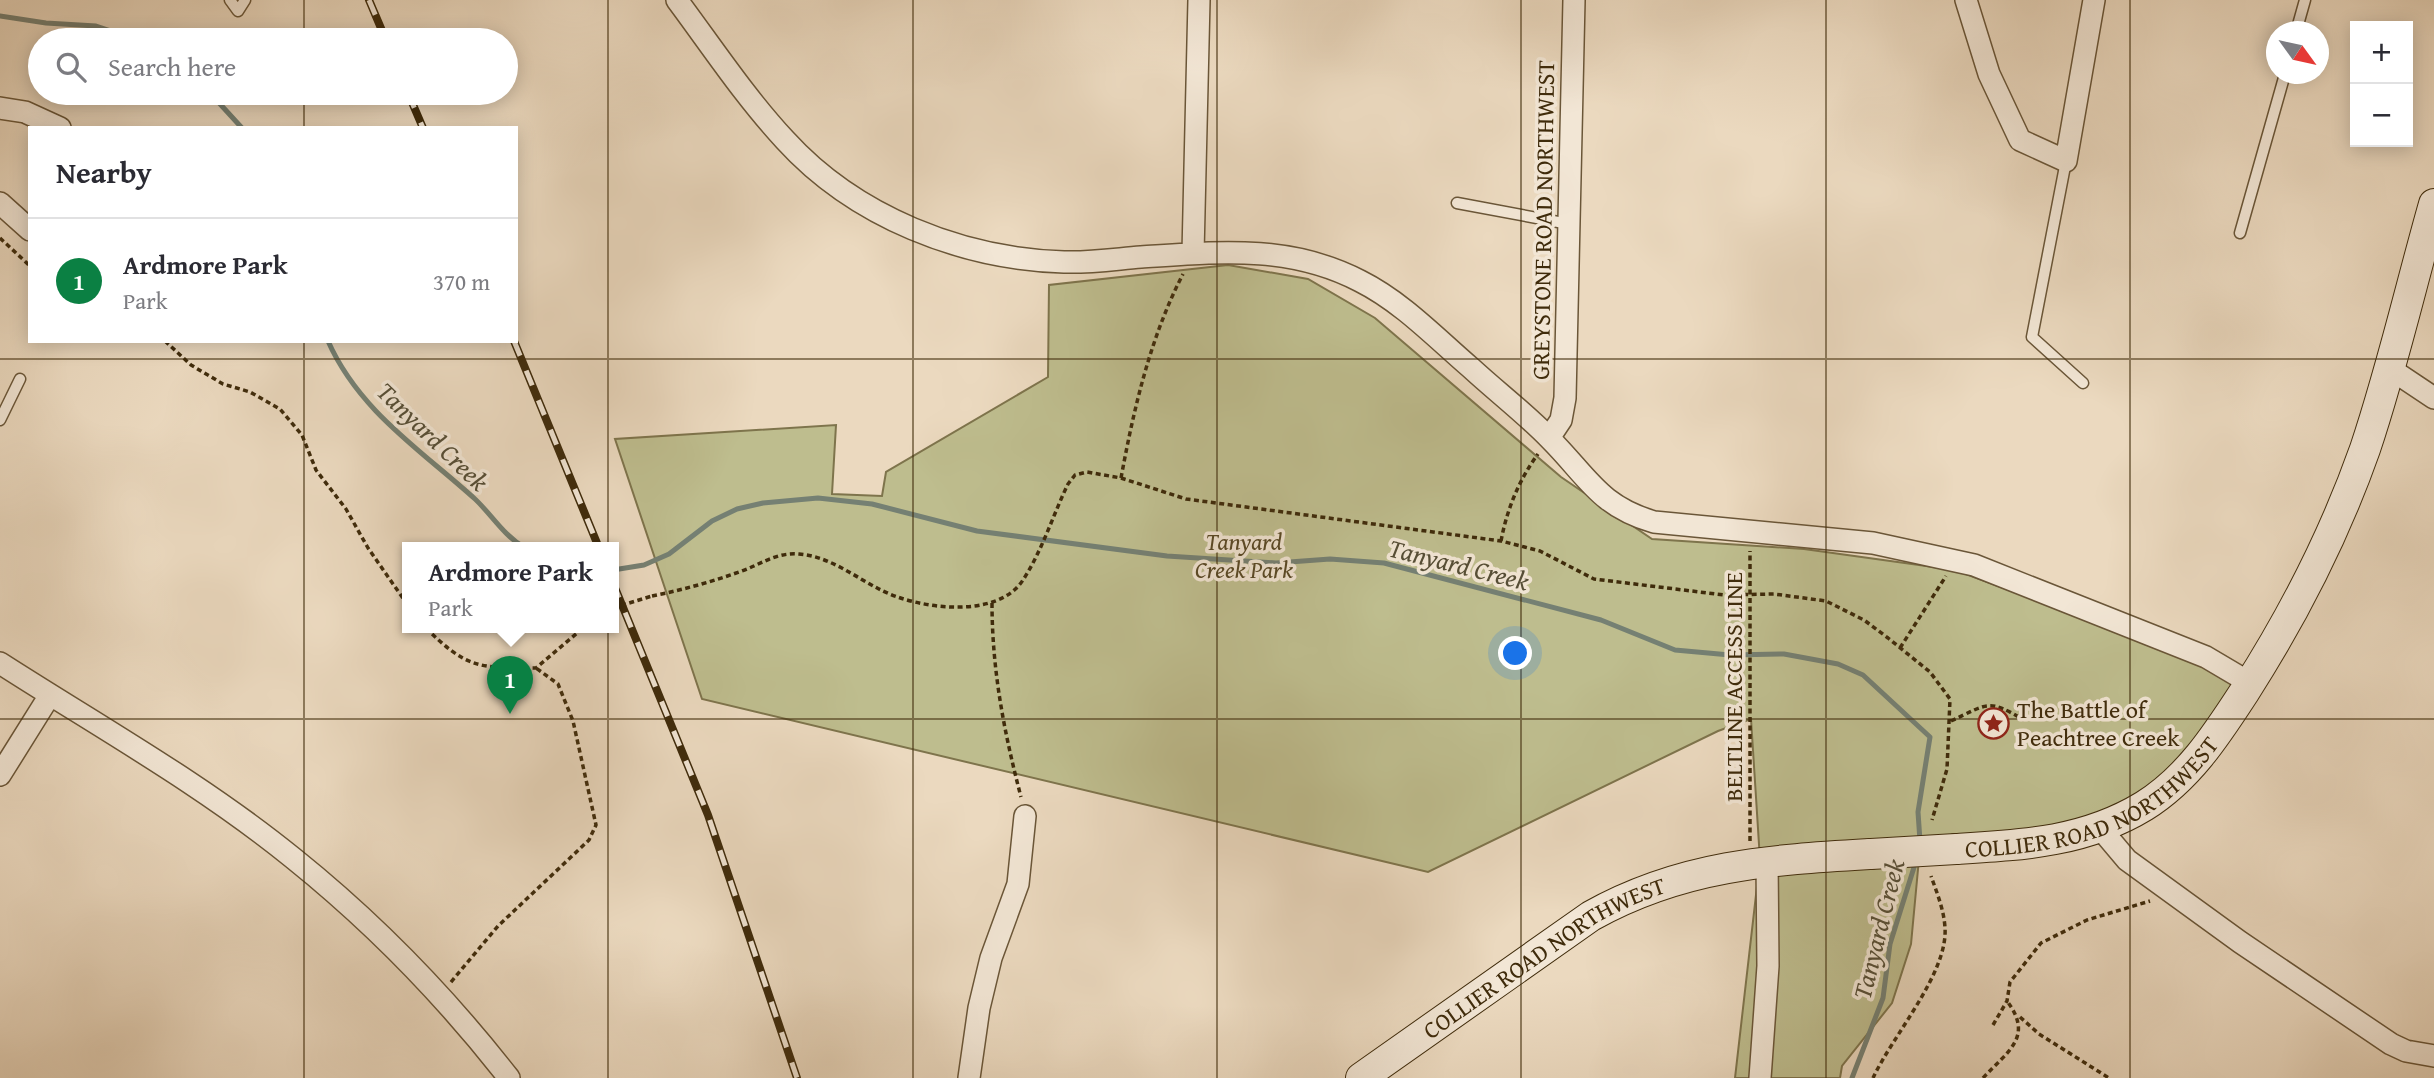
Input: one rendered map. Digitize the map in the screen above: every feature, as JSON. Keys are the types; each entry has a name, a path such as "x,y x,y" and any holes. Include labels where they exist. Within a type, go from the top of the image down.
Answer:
{"street":[{"path":"677,0 756,107 787,143 817,171 855,199 897,222 941,240 986,253 1027,260 1067,262 1239,250 1279,253 1318,263 1359,280 1404,310 1549,438 1601,496 1627,514 1654,522 1873,544 1968,563 2023,582 2206,657 2250,683"},
{"path":"1193,253 1199,0"},
{"name":"GREYSTONE ROAD NORTHWEST","path":"1549,438 1561,420 1565,398 1574,0"},
{"path":"1966,0 1989,74 2020,140 2066,161 2094,0"},
{"path":"0,108 25,112 56,126"},
{"path":"0,203 28,228"},
{"name":"COLLIER ROAD NORTHWEST","path":"1361,1078 1580,923 1625,897 1662,882 1758,852 1871,854 2039,844 2100,828 2146,805 2183,775 2212,742 2282,631 2339,517 2365,448 2434,204"},
{"path":"2389,368 2434,398"},
{"path":"0,663 220,804 291,856 383,936 440,994 509,1078"},
{"path":"0,775 50,695"},
{"path":"969,1078 979,1008 991,958 1018,884 1025,816"},
{"path":"2100,828 2127,860 2391,1044 2406,1051 2434,1056"},
{"path":"1758,852 1770,897 1769,967 1760,1078"}],"lane":[{"path":"230,0 238,11 245,0"},
{"path":"2299,21 2305,0"},
{"path":"2240,233 2282,84"},
{"path":"2066,161 2032,337 2083,383"},
{"path":"1457,203 1569,224"},
{"path":"0,420 20,379"}],"path":[{"path":"0,238 28,264"},
{"path":"1121,478 1132,422 1167,304 1193,253"},
{"path":"167,343 191,365 223,384 250,392 280,409 302,435 316,470 346,509 368,548 402,597"},
{"path":"1501,541 1505,520 1523,475 1549,438"},
{"path":"619,606 721,578 785,553 816,557 853,573 883,592 927,604 948,609 992,603 1014,591 1027,573 1054,511 1075,475 1087,472 1121,478 1186,499 1236,508 1285,511 1501,541 1540,551 1594,579 1688,591 1774,594 1826,601 1864,620 1908,653 1930,673 1950,699 1947,769 1932,820"},
{"name":"BELTLINE ACCESS LINE","path":"1750,531 1758,852"},
{"path":"1900,648 1939,583 1947,574 1968,563"},
{"path":"992,603 996,678 1006,738 1025,816"},
{"path":"431,633 452,654 483,668 536,668 558,684 573,721 596,825 589,840 498,926 440,994"},
{"path":"536,668 577,633"},
{"path":"1951,721 1989,704 1997,705 2024,720"},
{"path":"1873,1078 1886,1049 1929,984 1942,954 1945,927 1931,876"},
{"path":"1993,1026 2007,1001 2010,982 2041,943 2087,920 2172,892"},
{"path":"2007,1001 2039,1034 2109,1078"},
{"path":"1983,1078 2018,1036 2020,1017"}],"green space":[{"name":"Tanyard Creek Park","path":"1228,265 1308,279 1375,318 1561,477 1652,539 1804,549 1955,570 2241,677 2168,777 2101,815 1991,843 1920,848 1911,944 1892,1003 1842,1066 1840,1078 1735,1078 1760,860 1751,719 1718,731 1428,872 702,699 615,439 836,425 832,494 882,496 886,472 1048,377 1049,285"}],"waterway":[{"name":"Tanyard Creek","path":"0,16 102,28"},
{"name":"Tanyard Creek","path":"221,105 240,126"},
{"name":"Tanyard Creek","path":"329,343 341,366 374,409 475,499 516,542"},
{"name":"Tanyard Creek","path":"619,569 644,565 669,554 712,521 737,509 763,503 818,498 872,504 977,531 1167,556 1276,563 1330,559 1384,563 1601,620 1675,650 1730,655 1784,654 1838,664 1863,675 1930,737 1918,812 1920,841"},
{"name":"Tanyard Creek","path":"1852,1078 1883,998 1890,944 1916,861"}],"railway":[{"path":"369,0 381,28"},
{"path":"413,105 422,126"},
{"path":"515,343 597,542"},
{"path":"619,598 708,815 797,1078"}],"place":[{"name":"Ardmore Park","path":"510,714"},
{"name":"The Battle of Peachtree Creek","path":"1994,723"}]}
